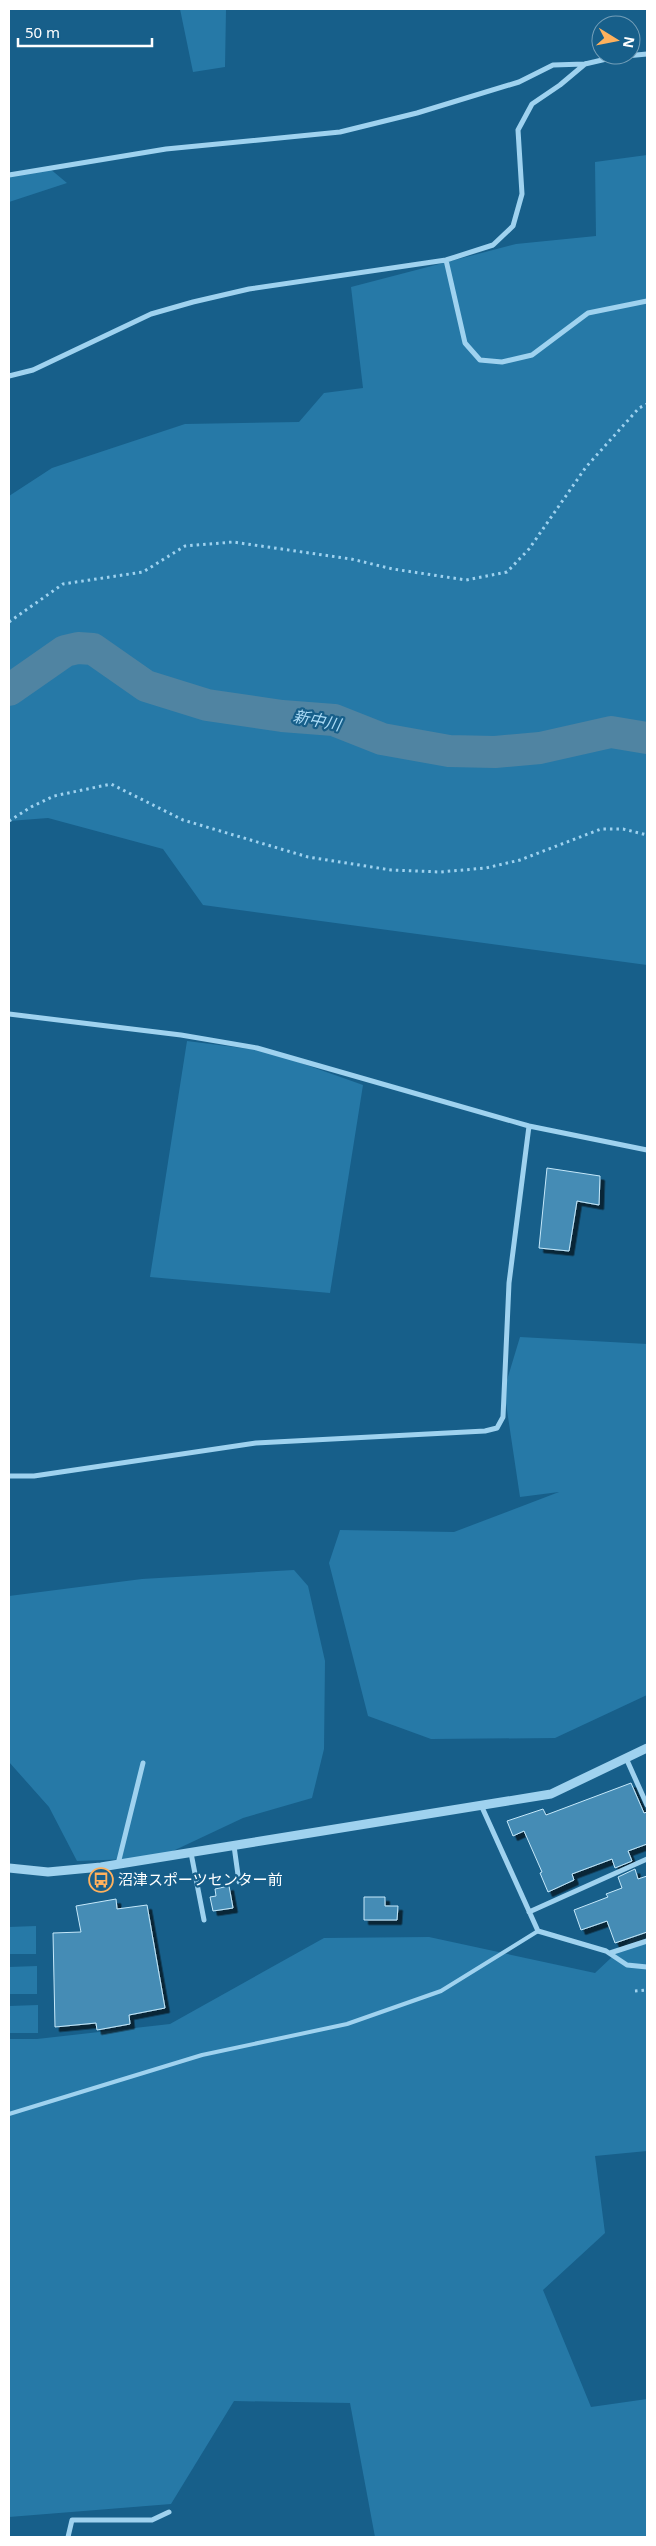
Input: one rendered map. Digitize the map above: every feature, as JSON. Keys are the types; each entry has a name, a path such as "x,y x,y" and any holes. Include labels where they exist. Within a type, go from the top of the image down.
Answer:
{"street":[{"path":"9,175 166,149 340,132 417,113 518,82 553,65 585,64 615,57 647,54"},
{"path":"9,376 33,370 151,314 194,302 249,289 446,260 493,244 513,226 522,194 518,130 532,104 560,86 585,64"},
{"path":"446,260 465,343 480,360 502,362 532,355 588,313 647,301"},
{"path":"9,1014 181,1035 258,1048 529,1126 647,1150"},
{"path":"9,1476 34,1476 256,1443 486,1431 497,1428 502,1417 508,1283 529,1126"},
{"path":"9,1868 48,1872 118,1865 551,1794 647,1748"},
{"path":"626,1758 647,1805"},
{"path":"118,1865 144,1763"},
{"path":"481,1805 538,1931 610,1954 627,1965 647,1967"},
{"path":"234,1846 239,1882"},
{"path":"191,1853 204,1920"},
{"path":"529,1912 647,1859"},
{"path":"610,1954 647,1941"},
{"path":"68,2537 72,2520 152,2520 169,2512"}],"lane":[{"path":"9,2114 202,2055 346,2024 441,1991 538,1931"}],"path":[{"path":"9,622 63,584 143,572 185,546 233,542 351,559 393,569 466,580 507,572 529,549 586,467 639,408 647,404"},
{"path":"9,821 31,806 54,796 110,784 184,820 308,857 391,870 440,872 486,868 520,860 600,828 623,829 647,835"},
{"path":"634,1992 647,1990"}],"shaded area":[{"path":"180,9 226,9 225,67 193,72"},
{"path":"647,155 647,965 203,905 163,849 48,818 9,821 9,496 52,468 185,424 299,422 324,393 363,388 351,287 516,244 596,236 595,162"},
{"path":"49,168 67,183 9,202 9,177"},
{"path":"187,1041 267,1051 363,1085 330,1293 150,1277"},
{"path":"520,1337 647,1344 647,1695 555,1738 431,1739 368,1716 329,1563 340,1530 454,1532 559,1492 520,1497 504,1390"},
{"path":"294,1570 308,1586 325,1661 324,1749 312,1798 243,1818 158,1858 77,1861 49,1807 9,1762 9,1596 142,1579"},
{"path":"647,1924 647,2151 595,2156 605,2233 543,2290 591,2407 647,2399 647,2537 375,2537 350,2403 234,2401 171,2504 9,2517 9,2039 37,2039 170,2024 324,1938 429,1937 595,1973"},
{"path":"36,1926 36,1954 9,1954 9,1927"},
{"path":"37,1966 37,1994 9,1994 9,1967"},
{"path":"38,2005 38,2033 9,2033 9,2006"}],"building":[{"path":"547,1168 600,1176 599,1205 577,1201 569,1251 539,1248"},
{"path":"631,1783 644,1813 647,1812 647,1844 628,1851 632,1861 615,1868 612,1859 572,1874 574,1880 548,1892 540,1873 542,1872 524,1831 513,1836 507,1821 543,1809 546,1815"},
{"path":"635,1869 638,1879 647,1876 647,1932 615,1943 607,1921 581,1930 574,1910 608,1897 606,1894 622,1888 618,1877"},
{"path":"229,1886 233,1908 213,1911 210,1897 216,1896 215,1889"},
{"path":"364,1897 385,1897 385,1906 398,1906 397,1920 364,1920"},
{"path":"116,1899 117,1909 147,1905 165,2008 129,2015 130,2024 97,2030 96,2023 55,2027 53,1933 81,1932 76,1906"}],"waterway":[{"name":"新中川","path":"9,690 65,651 78,648 93,649 146,686 207,705 282,716 334,720 382,739 449,751 495,752 540,748 611,732 647,738"}],"place":[{"name":"沼津スポーツセンター前","path":"101,1880"}]}
